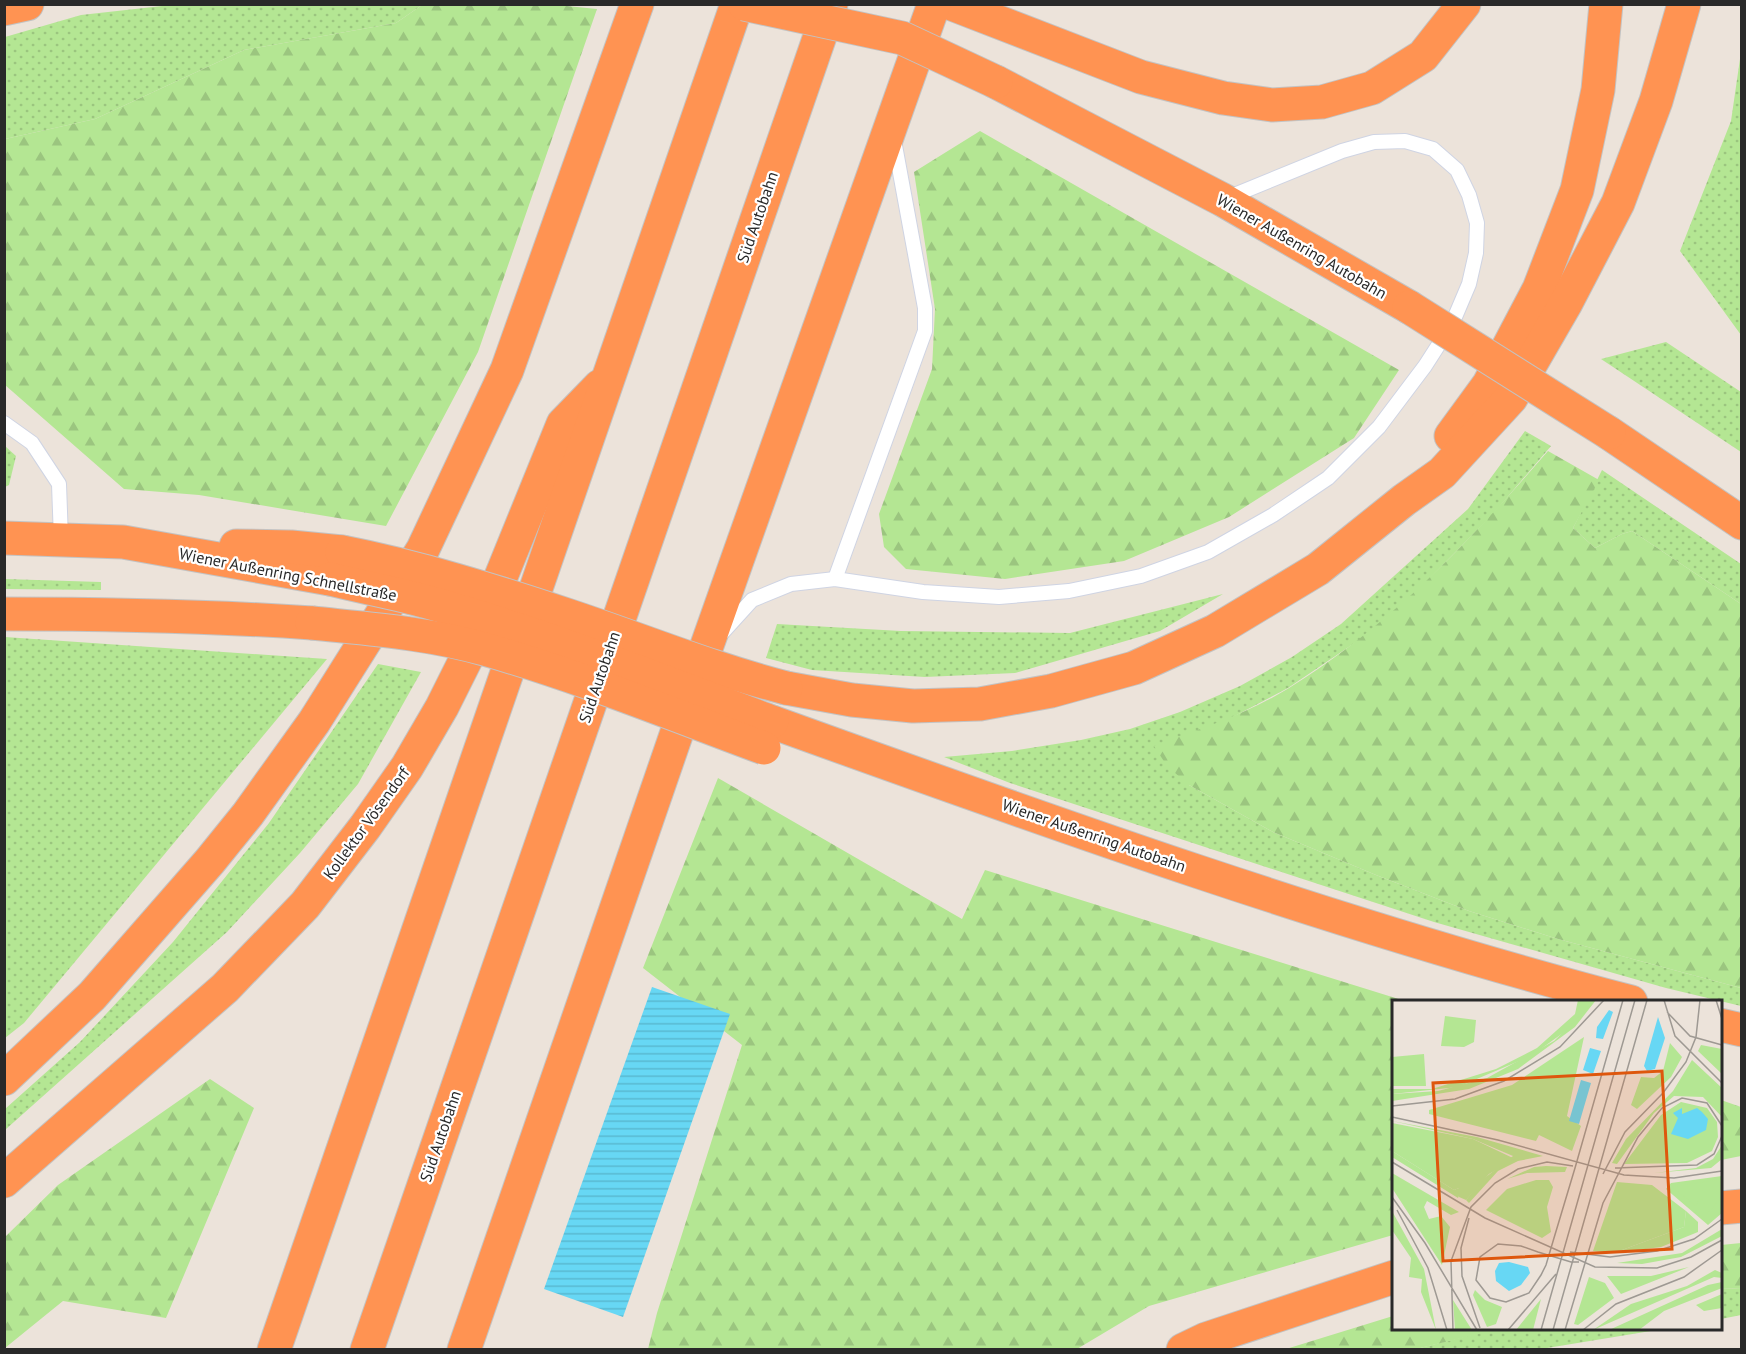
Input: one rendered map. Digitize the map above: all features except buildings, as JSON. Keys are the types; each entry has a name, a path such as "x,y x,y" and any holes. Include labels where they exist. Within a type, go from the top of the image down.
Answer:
{"highway":[{"path":"4,9 27,4"},
{"path":"4,1079 92,996 248,814 314,722 423,549 507,370 637,4"},
{"path":"274,1350 737,4"},
{"path":"744,4 902,39"},
{"name":"Süd Autobahn","path":"367,1350 831,4"},
{"name":"Wiener Außenring Autobahn","path":"842,4 902,39 996,82 1223,200 1409,308 1609,433 1742,523"},
{"path":"464,1350 705,651 934,4"},
{"path":"952,4 1141,77 1223,98 1272,105 1322,102 1372,88 1423,56 1464,4"},
{"path":"1404,500 1489,384 1539,289 1577,190 1598,90 1606,4"},
{"path":"336,566 377,559 570,616 738,675 786,688 852,700 913,706 980,704 1051,691 1134,668 1215,632 1318,569 1404,500 1442,473 1511,398 1566,303 1618,203 1656,101 1684,4"},
{"name":"Kollektor Vösendorf","path":"4,1181 225,988 305,905 365,827 407,767 442,707 474,643 562,424 608,378"},
{"name":"Wiener Außenring Schnellstraße","path":"4,538 123,542 336,566 427,601 668,682 768,735"},
{"path":"4,614 225,617 398,632 483,649 570,678 768,735"},
{"name":"Wiener Außenring Autobahn","path":"768,735 880,761 1275,898 1624,1000"},
{"path":"1722,1025 1742,1030"},
{"path":"1722,1208 1742,1206"},
{"path":"1183,1350 1206,1339 1392,1278"}],"lane":[{"path":"835,579 925,331 925,308 891,125"},
{"path":"705,651 752,600 791,584 835,579 923,592 999,597 1069,591 1141,576 1208,552 1273,515 1328,478 1379,427 1425,366 1452,324 1469,284 1476,253 1477,223 1469,195 1457,170 1433,149 1405,141 1395,141 1374,142 1342,151 1223,200"},
{"path":"4,423 32,444 59,484 61,539"}],"green space":[{"path":"171,5 422,5 396,23 244,50 95,119 5,139 5,37 81,15"},
{"path":"422,5 557,5 597,9 478,352 386,526 199,495 124,489 5,385 5,139 95,119 244,50 396,23"},
{"path":"1741,52 1742,335 1680,251 1731,121"},
{"path":"980,131 1399,370 1354,438 1229,517 1124,561 1005,579 906,569 884,547 879,514 932,369 935,309 914,172"},
{"path":"1666,342 1741,392 1741,452 1601,359"},
{"path":"1525,431 1551,446 1493,514 1414,594 1362,638 1288,688 1229,719 1189,785 1273,832 1469,911 1558,939 1741,988 1741,1006 1666,988 1434,922 1010,783 944,757 1012,751 1081,740 1130,729 1180,712 1240,686 1292,657 1341,624 1468,509"},
{"path":"5,446 16,456 9,485 5,487"},
{"path":"1548,451 1599,480 1573,528 1595,548 1632,531 1741,604 1741,988 1558,939 1469,911 1376,875 1273,832 1189,785 1167,766 1154,746 1257,706 1289,688 1361,637 1427,580 1489,518"},
{"path":"1602,470 1741,564 1741,604 1632,531 1595,548 1573,528"},
{"path":"5,579 101,582 101,590 5,589"},
{"path":"1223,594 1160,631 1015,673 925,677 812,670 766,658 777,624 901,631 1070,633"},
{"path":"5,637 327,659 24,1023 5,1038"},
{"path":"378,664 421,672 358,784 300,853 227,932 5,1130 5,1109 80,1042 173,942 269,823"},
{"path":"718,778 962,919 985,870 1402,1000 1392,1000 1392,1235 1149,1306 1077,1349 648,1349 657,1313 742,1045 643,968"},
{"path":"210,1079 254,1108 166,1318 63,1301 5,1348 5,1237 58,1185"},
{"path":"1722,1100 1741,1107 1741,1156 1722,1160"},
{"path":"1741,1243 1741,1288 1722,1289 1722,1245"},
{"path":"1741,1288 1741,1315 1722,1319 1722,1289"},
{"path":"1392,1316 1392,1330 1495,1330 1416,1349 1286,1349"},
{"path":"1491,1330 1657,1330 1541,1349 1416,1349"}],"water":[{"path":"652,987 730,1014 623,1317 544,1289"}]}
